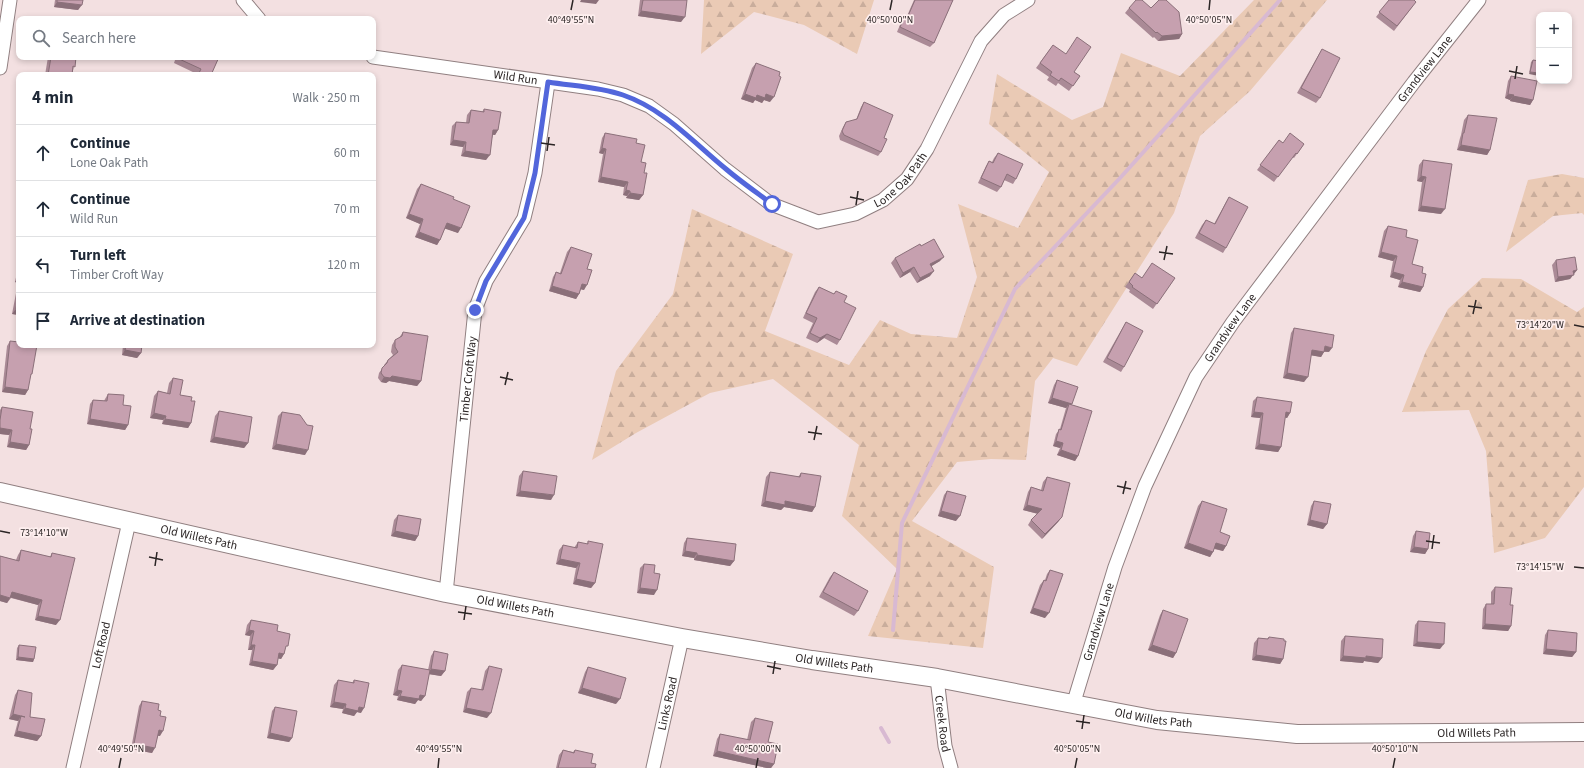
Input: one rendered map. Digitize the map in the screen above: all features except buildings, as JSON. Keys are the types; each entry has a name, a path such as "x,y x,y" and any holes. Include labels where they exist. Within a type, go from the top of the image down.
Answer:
{"main road":[{"name":"Old Willets Path","path":"0,492 446,593 682,638 812,660 937,678 1157,720 1297,734 1584,732"}],"street":[{"path":"0,68 10,0"},
{"path":"243,0 256,16"},
{"name":"Lone Oak Path","path":"674,124 725,169 772,204 818,222 855,214 883,200 907,179 927,149 981,41 1004,14 1028,0"},
{"name":"Grandview Lane","path":"1073,705 1115,567 1142,494 1196,377 1233,322 1414,82 1479,0"},
{"name":"Wild Run","path":"376,57 598,89 623,95 649,106 674,124"},
{"name":"Timber Croft Way","path":"446,593 475,310 486,281 524,218 535,173 548,82"},
{"name":"Loft Road","path":"73,768 129,522"},
{"name":"Links Road","path":"653,768 682,638"},
{"name":"Creek Road","path":"937,678 944,741 951,768"}],"green space":[{"path":"704,0 874,0 857,54 804,25 754,12 701,54"},
{"path":"1254,0 1327,0 1250,91 1200,136 1174,213 1077,366 1053,358 1035,381 1026,460 991,459 957,462 912,521 994,567 983,648 868,636 897,569 842,516 859,445 773,379 710,393 636,433 592,460 616,371 673,294 692,209 793,254 765,331 849,365 880,320 911,334 957,338 977,277 958,204 1018,228 1049,172 989,124 997,74 1072,120 1103,107 1121,53 1180,76"},
{"path":"1562,174 1584,178 1584,215 1582,213 1553,216 1506,252 1528,180"},
{"path":"1482,278 1521,279 1577,312 1584,307 1584,487 1545,538 1494,553 1486,451 1469,410 1402,412 1426,351 1448,309"}],"waterway":[{"path":"893,630 902,523 1015,289 1121,177 1280,0"},
{"path":"881,728 889,742"}],"route":[{"path":"475,310 486,281 524,218 535,173 548,82 598,89 623,95 649,106 674,124 725,169 772,204"}]}
